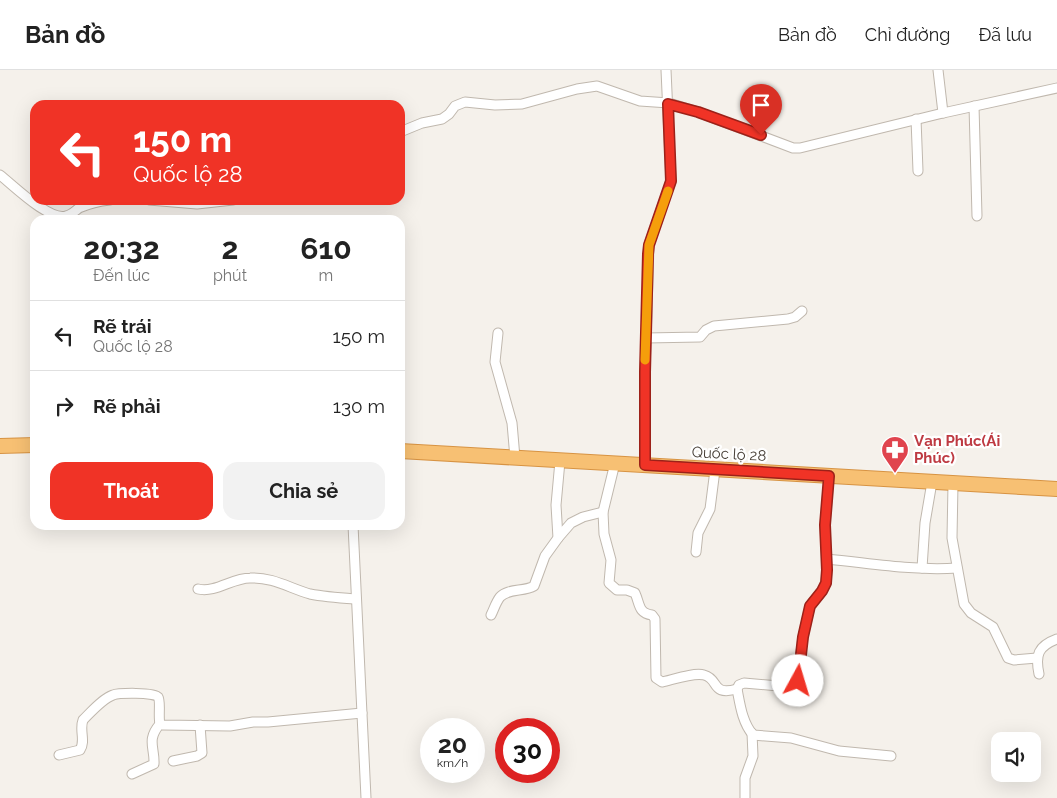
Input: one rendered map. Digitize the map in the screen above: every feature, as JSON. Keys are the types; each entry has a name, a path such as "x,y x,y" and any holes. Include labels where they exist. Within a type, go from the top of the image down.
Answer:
{"highway":[{"path":"0,446 30,445"},
{"name":"Quốc lộ 28","path":"405,451 1057,489"}],"street":[{"path":"645,465 649,245 671,181 666,70"},
{"path":"938,70 943,113"},
{"path":"405,130 422,123 442,119 455,106 466,102 495,105 522,104 596,86 640,101 668,104 698,112 797,148 1057,88"},
{"path":"974,106 977,216"},
{"path":"916,119 918,171"},
{"path":"0,175 30,199"},
{"path":"37,205 54,215"},
{"path":"69,215 82,207 90,205"},
{"path":"646,338 700,337 706,330 714,326 788,319 796,317 802,311"},
{"path":"498,333 495,362 512,422 515,458"},
{"path":"558,538 556,505 560,461"},
{"path":"616,464 603,512 604,534 612,566 609,583 617,590 627,590 635,593 640,609 645,614 652,615 655,619 656,678 662,682 703,674 710,677 721,690 729,691 744,683 790,687 797,684 807,616 811,603 825,587 827,570 825,525 829,476"},
{"path":"696,552 698,534 710,509 715,470"},
{"path":"922,568 925,523 932,482"},
{"path":"953,484 951,530 966,607 993,627 1008,658 1014,660 1037,658"},
{"path":"491,615 502,595 534,586 545,556 571,523 583,517 603,512"},
{"path":"353,530 366,798"},
{"path":"827,559 922,568 957,568"},
{"path":"198,589 206,591 248,578 268,578 311,594 356,599"},
{"path":"1039,674 1037,658 1044,645 1057,639"},
{"path":"737,688 744,720 752,733 753,756 746,778 745,798"},
{"path":"59,755 80,750 83,744 82,720 114,694 149,693 159,698 160,724 153,733 152,740 154,764 132,774"},
{"path":"160,724 236,726 254,722 362,712"},
{"path":"173,761 197,756 202,753 200,724"},
{"path":"752,733 753,735 791,738 839,752 891,756"}],"slow traffic":[{"path":"645,360 649,245 668,191"}],"place":[{"name":"Vạn Phúc(Ái Phúc)","path":"895,474"}],"route":[{"path":"761,135 698,112 668,104 671,181 649,245 648,254 645,465 829,476 825,525 826,583 822,591 811,603 807,616 798,681"}]}
